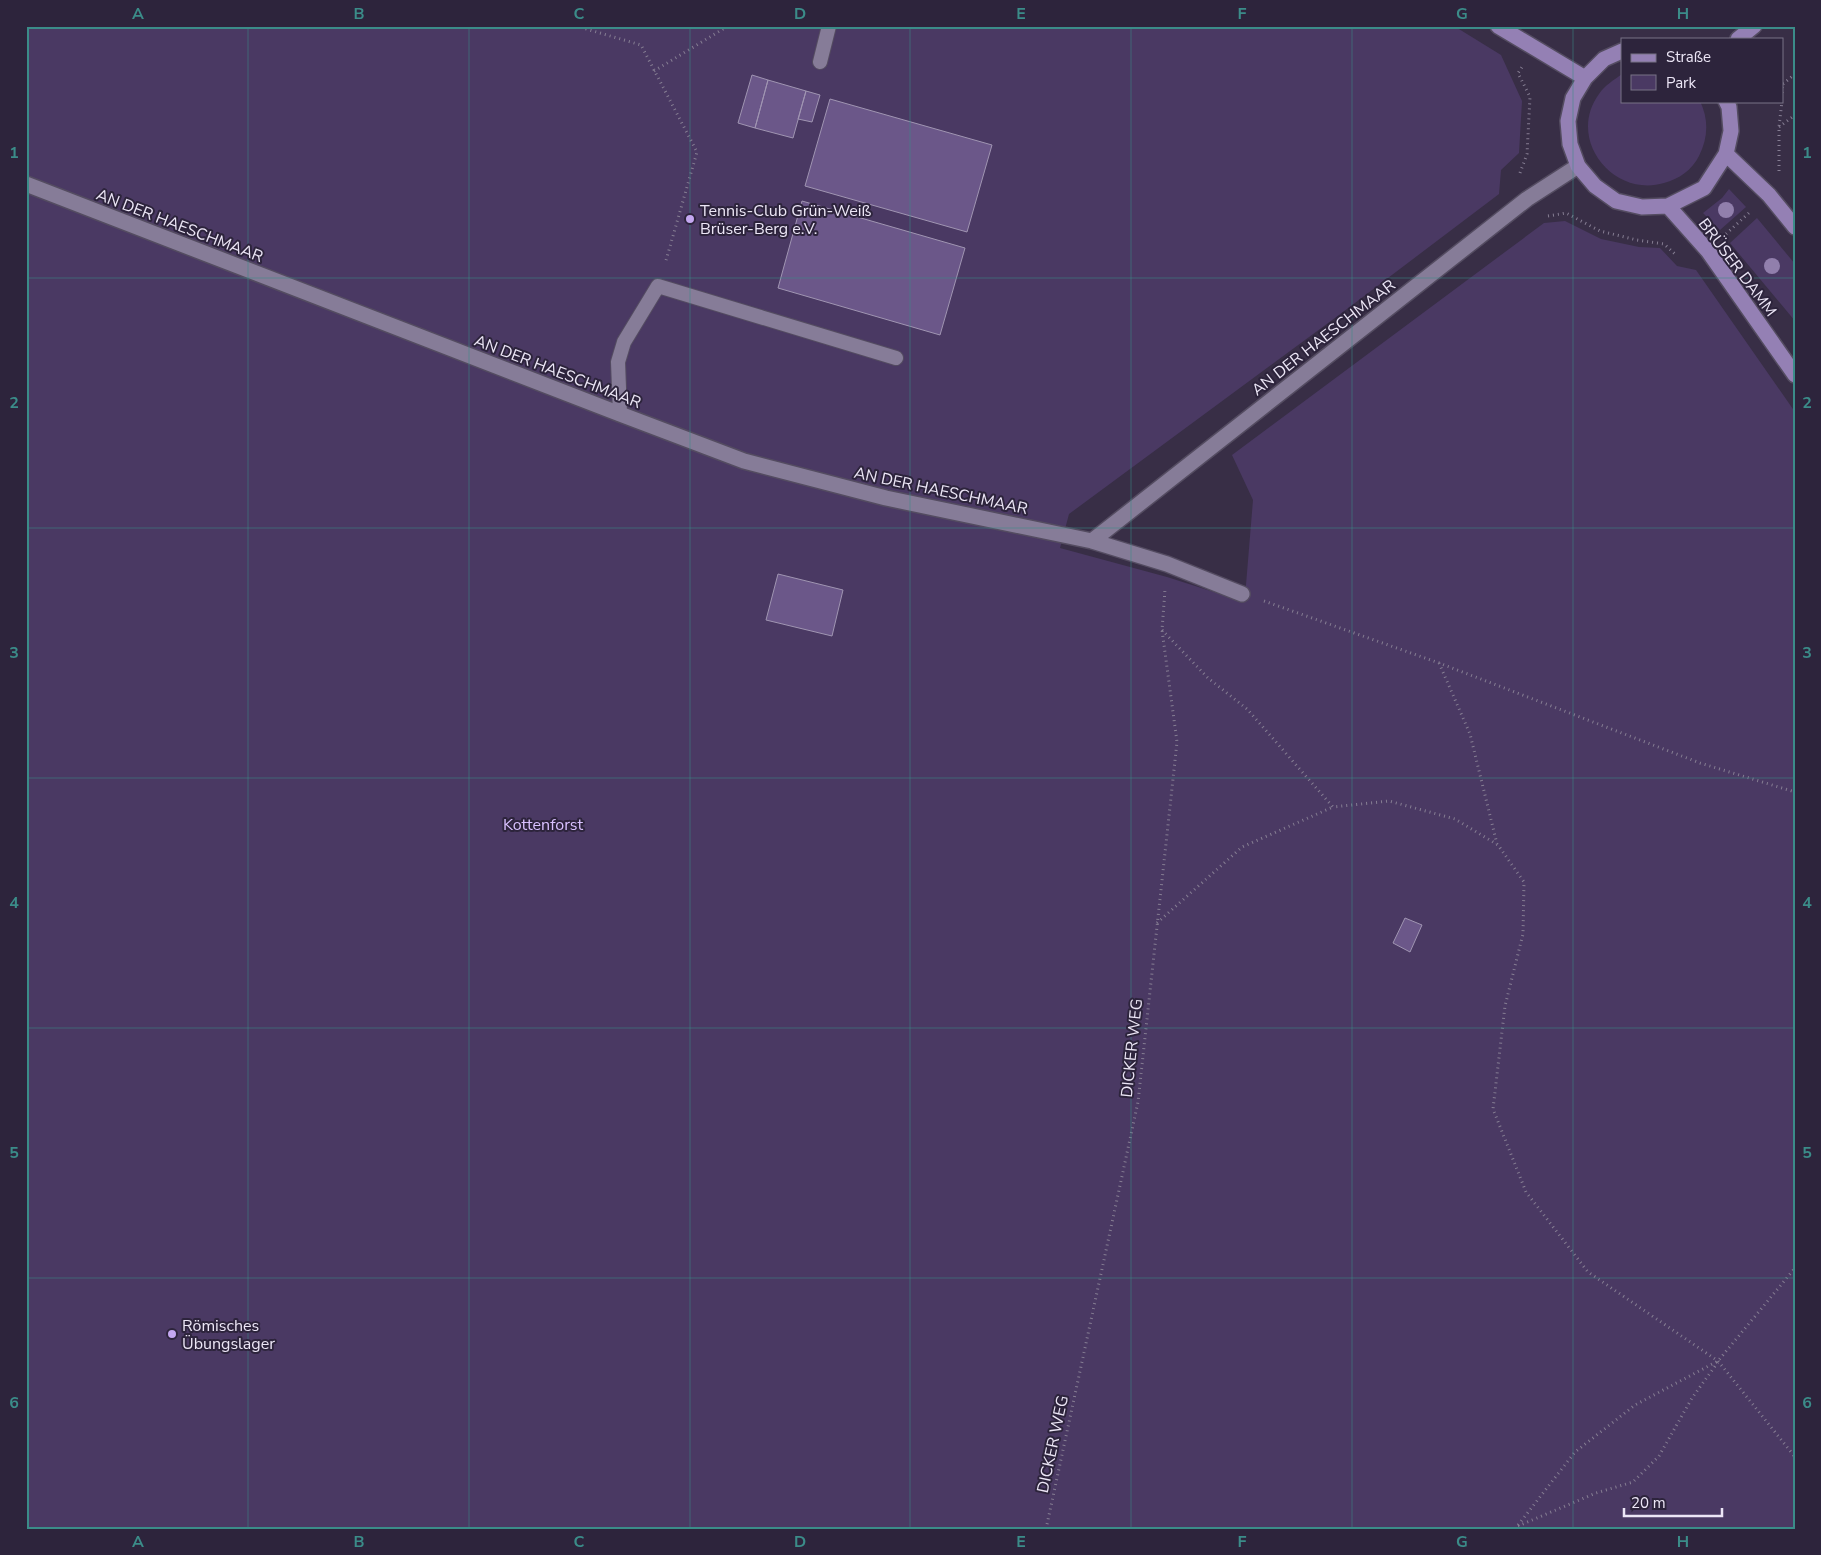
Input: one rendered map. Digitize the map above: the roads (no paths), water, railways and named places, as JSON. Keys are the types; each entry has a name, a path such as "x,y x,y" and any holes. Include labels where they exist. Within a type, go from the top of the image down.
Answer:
{"street":[{"path":"1498,26 1585,78"},
{"path":"1739,38 1754,26"},
{"path":"1621,51 1604,59 1585,78 1573,98 1568,121 1570,144 1578,166 1595,186 1616,201 1642,207 1668,206 1704,188 1726,154 1731,131 1729,107 1726,102"},
{"path":"1726,154 1768,195 1795,227"},
{"name":"AN DER HAESCHMAAR","path":"1092,541 1527,198 1578,166"},
{"name":"AN DER HAESCHMAAR","path":"26,184 744,461 886,498 1092,541 1167,564 1242,594"},
{"name":"BRÜSER DAMM","path":"1668,206 1708,252 1795,375"}],"lane":[{"path":"820,62 829,26"},
{"path":"620,414 618,362 624,342 658,286 896,358"}],"place":[{"name":"Tennis-Club Grün-Weiß Brüser-Berg e.V.","path":"690,219"},
{"name":"Römisches Übungslager","path":"172,1334"}],"park label":[{"name":"Kottenforst","path":"543,824"}]}
